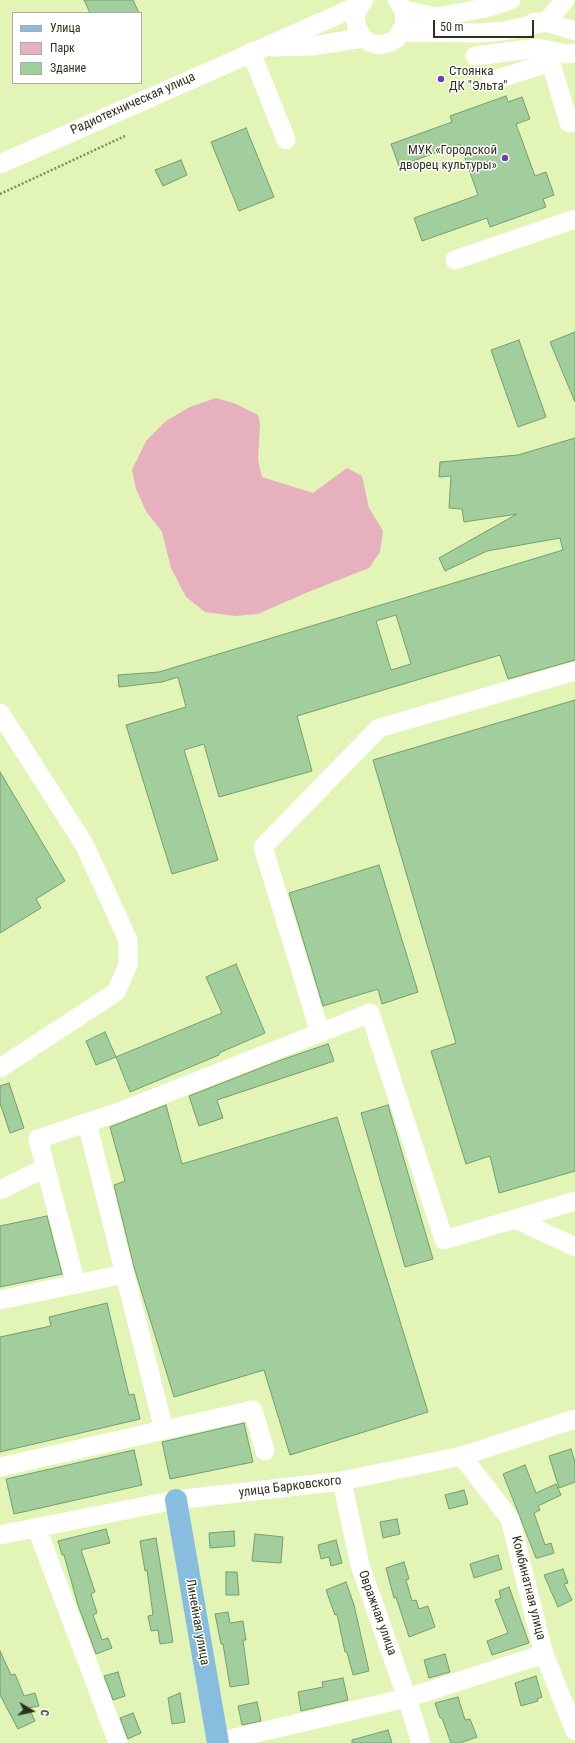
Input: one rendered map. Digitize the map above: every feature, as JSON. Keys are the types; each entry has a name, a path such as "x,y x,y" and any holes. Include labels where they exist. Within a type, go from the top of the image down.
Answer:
{"main road":[{"name":"Линейная улица","path":"176,1500 218,1743"}],"street":[{"path":"400,5 406,18 402,32 478,33 504,31 546,22 565,0"},
{"path":"569,0 575,13"},
{"path":"508,1 498,15 506,24 546,22 575,32"},
{"path":"400,5 436,17 486,8 508,1"},
{"name":"Радиотехническая улица","path":"362,2 355,16 357,28 363,38 371,43 384,44 396,39 402,32"},
{"name":"Радиотехническая улица","path":"0,164 259,50 362,2"},
{"name":"Радиотехническая улица","path":"259,50 312,46 363,38"},
{"path":"475,56 538,48 549,56 569,123"},
{"path":"259,50 286,140"},
{"path":"491,81 549,56 575,53"},
{"path":"455,260 575,219"},
{"path":"320,1033 263,847 379,728 575,671"},
{"path":"0,713 84,844 128,940 128,965 116,992 0,1068"},
{"path":"76,1284 38,1139 118,1112 370,1013 444,1240 575,1202"},
{"path":"87,1123 164,1430"},
{"path":"0,1190 45,1168"},
{"path":"515,1219 575,1247"},
{"path":"0,1300 125,1274"},
{"path":"0,1467 253,1410 265,1451"},
{"name":"улица Барковского","path":"0,1535 37,1529 176,1500 342,1481 462,1456 575,1419"},
{"name":"Комбинатная улица","path":"462,1456 510,1519 544,1654 575,1731"},
{"name":"Овражная улица","path":"342,1481 360,1565 407,1698 421,1743"},
{"path":"37,1529 118,1743"},
{"path":"218,1743 407,1698 544,1654"}],"path":[{"path":"0,194 125,136"}],"green space":[{"path":"216,398 236,404 258,415 260,423 258,460 262,477 313,493 347,468 362,476 369,508 383,531 380,552 369,568 258,614 235,616 205,612 186,597 171,568 162,532 146,511 136,489 132,470 146,441 166,421 190,407"}],"building":[{"path":"84,0 133,0 139,12 90,12"},
{"path":"506,96 508,102 522,97 530,119 516,124 535,176 546,172 554,195 543,199 546,207 490,227 487,218 422,241 414,218 478,195 460,144 399,166 391,144 452,122 450,116"},
{"path":"246,128 274,197 239,211 211,142"},
{"path":"181,160 187,175 163,186 155,170"},
{"path":"575,332 575,402 550,342"},
{"path":"519,340 546,417 518,427 491,350"},
{"path":"575,438 575,660 508,679 500,655 297,716 312,771 219,797 204,744 184,750 218,860 172,874 126,725 186,707 178,677 162,682 119,687 118,675 159,672 563,550 560,538 487,551 445,571 439,558 517,514 464,522 462,509 449,508 451,476 439,477 440,462 518,455","holes":["396,615 411,664 391,670 376,621"]},
{"path":"575,700 575,1171 499,1193 490,1156 466,1164 431,1051 456,1043 373,760"},
{"path":"0,772 65,881 36,899 41,908 0,933"},
{"path":"379,865 418,992 382,1004 378,989 323,1006 289,893"},
{"path":"236,964 265,1033 219,1053 219,1055 130,1092 116,1057 222,1013 206,977"},
{"path":"105,1032 116,1057 96,1065 86,1041"},
{"path":"328,1044 334,1061 217,1100 223,1118 199,1126 189,1096 281,1060"},
{"path":"9,1083 24,1128 10,1133 0,1103 0,1086"},
{"path":"166,1105 182,1164 337,1117 428,1412 290,1455 264,1370 174,1397 134,1267 114,1185 125,1181 110,1127"},
{"path":"388,1105 433,1259 405,1267 361,1113"},
{"path":"47,1216 62,1274 0,1287 0,1226"},
{"path":"107,1303 129,1395 134,1394 140,1419 0,1452 0,1337 51,1326 49,1317"},
{"path":"244,1423 253,1462 170,1479 162,1442"},
{"path":"571,1449 575,1462 575,1482 559,1488 549,1456"},
{"path":"134,1450 142,1485 14,1514 6,1479"},
{"path":"525,1465 536,1493 556,1484 561,1495 538,1506 540,1510 534,1513 545,1545 551,1543 554,1553 538,1558 536,1558 503,1474"},
{"path":"464,1490 468,1504 449,1509 445,1495"},
{"path":"397,1519 400,1534 383,1538 380,1522"},
{"path":"106,1529 110,1543 81,1550 95,1592 91,1594 97,1613 93,1615 102,1640 108,1638 112,1648 96,1654 78,1605 64,1555 62,1555 58,1541"},
{"path":"234,1531 235,1546 210,1548 209,1533"},
{"path":"255,1534 283,1537 281,1563 252,1561"},
{"path":"156,1538 173,1642 160,1644 158,1630 151,1631 148,1616 153,1615 147,1570 145,1571 140,1541"},
{"path":"336,1540 342,1563 331,1566 329,1557 321,1559 318,1545"},
{"path":"498,1555 502,1569 474,1578 470,1564"},
{"path":"404,1562 409,1579 406,1580 412,1601 416,1600 419,1609 428,1606 435,1627 409,1637 396,1597 394,1598 386,1568"},
{"path":"563,1569 568,1583 564,1584 572,1600 558,1607 544,1575"},
{"path":"226,1572 237,1572 239,1595 226,1595"},
{"path":"346,1582 354,1605 369,1671 353,1675 347,1652 345,1652 337,1614 335,1615 326,1590"},
{"path":"509,1587 529,1643 492,1655 487,1641 508,1633 495,1600 501,1598 499,1591"},
{"path":"228,1612 230,1623 243,1621 246,1640 243,1640 249,1684 230,1687 223,1644 221,1644 215,1614"},
{"path":"0,1651 11,1675 15,1674 24,1696 35,1693 39,1706 29,1708 35,1721 18,1729 0,1695"},
{"path":"445,1654 450,1672 429,1678 424,1660"},
{"path":"118,1672 125,1696 113,1700 104,1676"},
{"path":"536,1676 542,1697 537,1699 538,1701 521,1706 515,1683"},
{"path":"343,1678 348,1700 301,1711 298,1692 323,1687 322,1682"},
{"path":"180,1693 185,1722 172,1724 168,1698"},
{"path":"458,1697 465,1720 470,1719 477,1737 460,1743 451,1743 435,1703"},
{"path":"257,1702 261,1721 242,1725 238,1706"},
{"path":"133,1713 141,1733 128,1739 120,1718"},
{"path":"388,1730 392,1743 352,1743 352,1740"}],"place":[{"name":"Стоянка ДК \"Эльта\"","path":"441,79"},
{"name":"МУК «Городской дворец культуры»","path":"505,158"}]}
